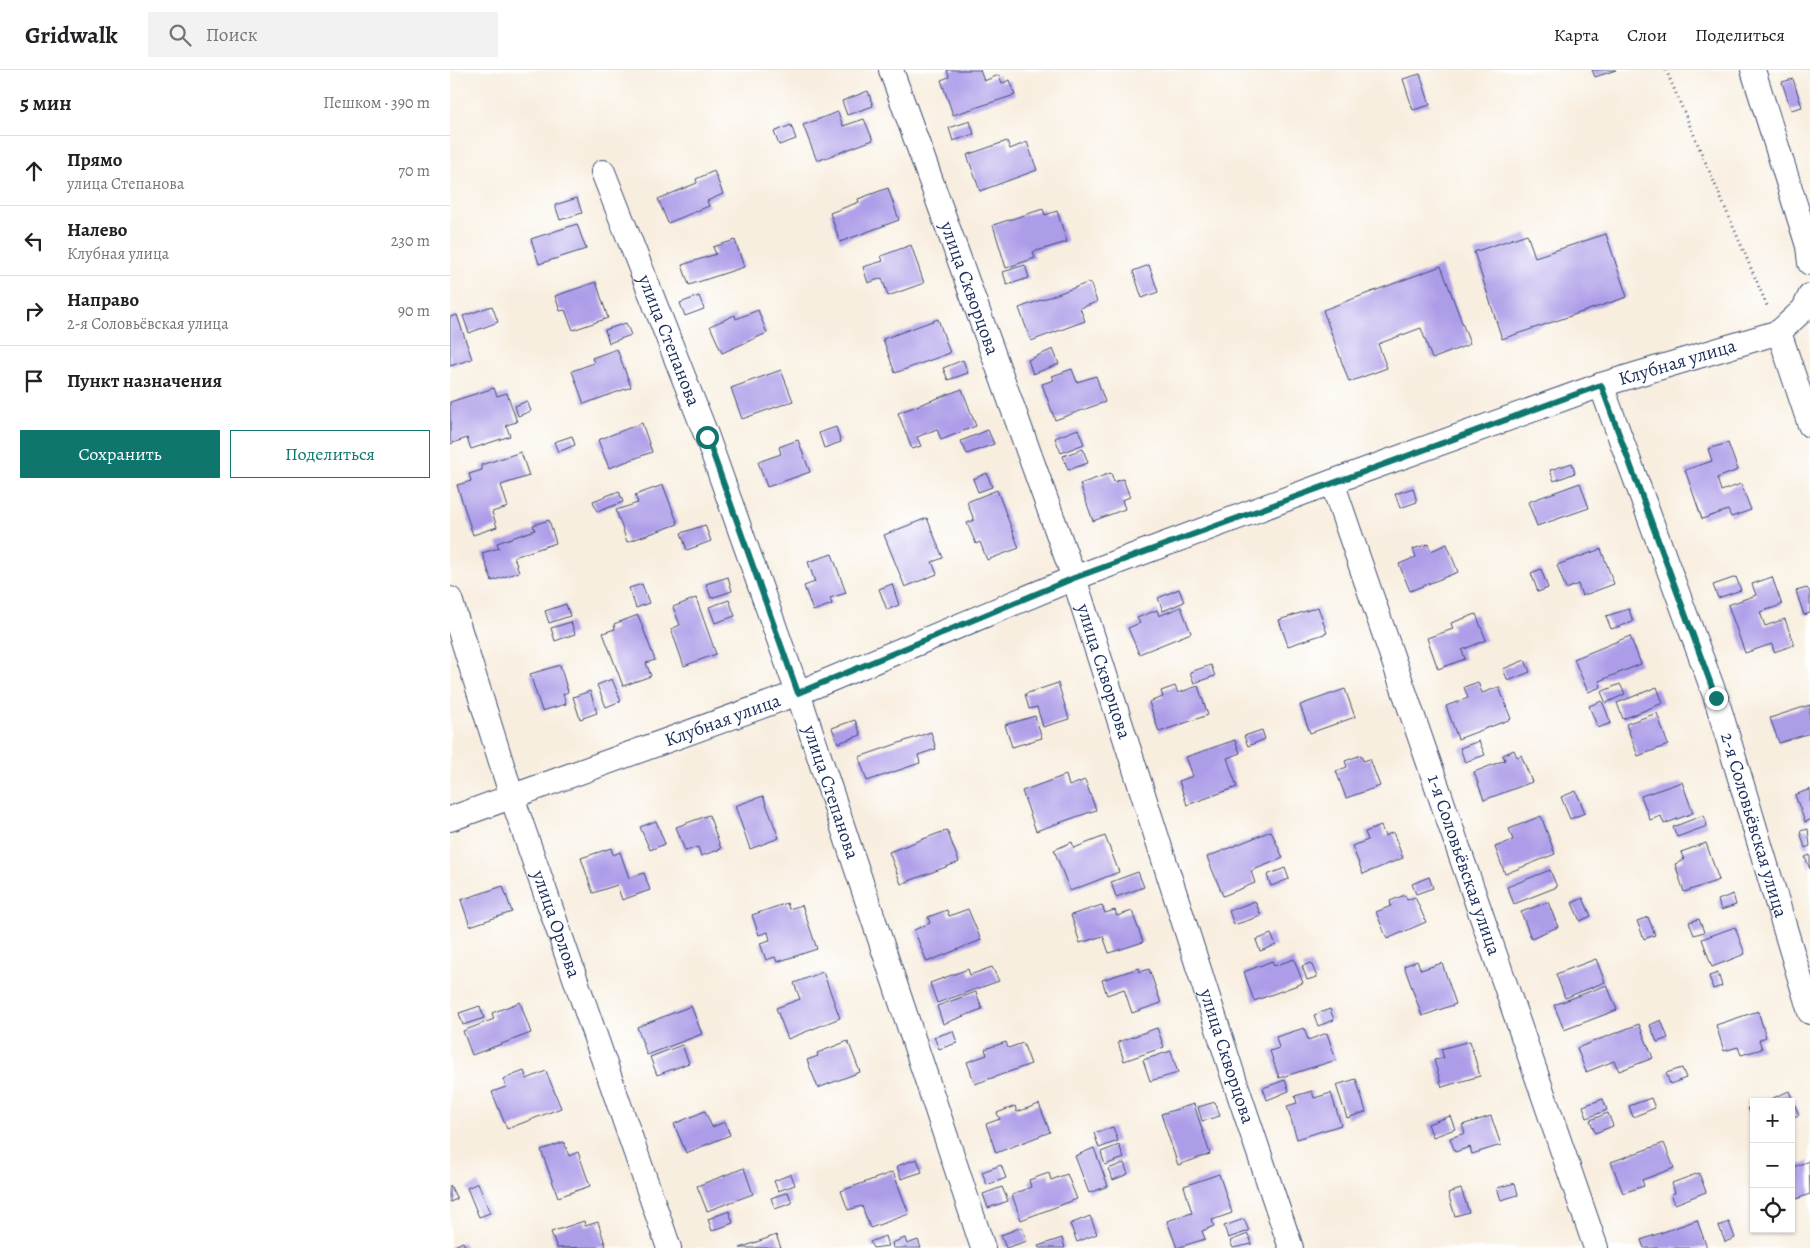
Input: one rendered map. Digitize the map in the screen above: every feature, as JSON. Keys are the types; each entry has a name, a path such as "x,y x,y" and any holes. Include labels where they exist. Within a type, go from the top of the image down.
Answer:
{"street":[{"name":"улица Скворцова","path":"891,70 1074,578 1233,1076 1291,1248"},
{"path":"1753,70 1808,246 1810,263"},
{"name":"улица Степанова","path":"603,172 707,437 798,693 983,1248"},
{"name":"Клубная улица","path":"450,819 798,693 1074,578 1332,482 1601,385 1779,332 1807,303"},
{"path":"1779,332 1810,425"},
{"name":"2-я Соловьёвская улица","path":"1601,385 1716,698 1810,1012"},
{"name":"1-я Соловьёвская улица","path":"1332,482 1596,1248"},
{"name":"улица Орлова","path":"450,599 512,797 669,1248"}],"path":[{"path":"1666,70 1779,332"}],"building":[{"path":"947,70 980,70 984,81 999,75 1002,83 1010,80 1015,95 953,115 941,80 949,77"},
{"path":"1592,70 1616,70 1595,77"},
{"path":"1420,74 1430,105 1413,110 1403,79"},
{"path":"1793,79 1802,107 1791,110 1782,82"},
{"path":"868,91 873,106 847,115 842,101"},
{"path":"838,112 843,126 864,119 873,140 817,161 803,125"},
{"path":"970,121 974,134 953,141 949,128"},
{"path":"791,125 796,139 779,145 774,132"},
{"path":"1007,141 1010,149 1027,142 1037,170 980,191 967,155"},
{"path":"714,171 723,194 707,201 709,206 668,223 658,199 697,183 696,179"},
{"path":"888,188 899,220 840,242 830,213 859,202 858,199"},
{"path":"577,198 582,213 560,220 555,205"},
{"path":"1043,209 1045,215 1057,211 1067,242 1033,252 1035,258 1006,268 993,225"},
{"path":"577,224 586,249 539,264 531,239"},
{"path":"1527,234 1535,257 1606,234 1627,297 1502,339 1474,252"},
{"path":"735,240 744,267 689,285 682,265 716,254 713,247"},
{"path":"911,245 924,283 888,296 882,278 868,283 863,267 883,261 881,256"},
{"path":"1025,265 1029,278 1007,285 1003,272"},
{"path":"1149,265 1158,292 1142,298 1133,271"},
{"path":"1441,266 1470,344 1432,359 1421,328 1378,344 1387,368 1349,382 1323,310"},
{"path":"596,282 608,318 573,330 565,310 560,311 555,296"},
{"path":"1090,282 1097,302 1080,308 1085,321 1031,341 1019,308"},
{"path":"699,296 704,309 685,316 680,303"},
{"path":"492,306 498,322 469,333 463,316"},
{"path":"758,310 767,333 722,353 710,326 735,315 736,319"},
{"path":"457,315 472,359 450,366 450,317"},
{"path":"938,319 950,353 895,373 883,339"},
{"path":"626,323 631,335 609,343 605,330"},
{"path":"617,349 631,387 584,404 572,371 594,363 592,358"},
{"path":"1053,349 1059,364 1033,374 1028,360"},
{"path":"963,360 968,373 948,380 943,368"},
{"path":"1072,369 1077,382 1096,376 1105,402 1055,420 1042,384 1054,380 1052,376"},
{"path":"781,370 793,401 742,419 731,388"},
{"path":"494,388 497,396 507,393 517,422 506,425 510,436 471,449 467,438 450,444 450,402"},
{"path":"962,389 976,426 941,440 937,429 917,437 921,446 912,449 898,413"},
{"path":"527,401 531,411 518,416 515,406"},
{"path":"642,423 652,452 609,468 598,440"},
{"path":"836,427 841,442 824,448 819,433"},
{"path":"1078,429 1084,444 1061,453 1055,438"},
{"path":"988,430 994,444 967,454 961,441"},
{"path":"572,436 575,445 558,452 554,442"},
{"path":"798,440 810,472 767,487 758,462 781,454 779,447"},
{"path":"1728,443 1738,470 1717,478 1721,491 1741,484 1751,510 1731,517 1728,510 1702,519 1685,470 1712,461 1708,449"},
{"path":"1083,449 1088,463 1068,470 1063,456"},
{"path":"521,452 529,476 501,485 508,507 492,512 497,527 473,535 457,485 471,481 469,474 482,470 481,465"},
{"path":"1572,463 1575,473 1554,481 1550,470"},
{"path":"987,473 992,487 978,492 973,479"},
{"path":"1111,473 1114,482 1123,479 1130,497 1122,500 1125,509 1093,521 1080,484"},
{"path":"1580,483 1589,508 1537,526 1528,502"},
{"path":"663,485 678,524 627,542 616,510 638,503 635,495"},
{"path":"1413,488 1417,502 1400,508 1395,494"},
{"path":"997,490 1019,548 987,560 980,542 976,544 967,523 974,520 967,502"},
{"path":"619,491 623,502 597,512 593,501"},
{"path":"927,518 943,558 932,562 937,574 905,587 884,535"},
{"path":"549,520 556,543 514,557 519,572 492,581 482,553 499,548 497,543 535,530 533,525"},
{"path":"705,525 711,541 687,550 681,533"},
{"path":"1428,544 1431,551 1447,544 1458,572 1410,591 1399,564 1416,557 1413,549"},
{"path":"1601,549 1614,584 1582,596 1578,584 1566,589 1557,565"},
{"path":"832,554 846,593 830,598 832,604 813,611 804,586 815,582 808,562"},
{"path":"1541,569 1548,588 1538,592 1531,573"},
{"path":"728,577 732,591 711,598 706,584"},
{"path":"1736,577 1741,590 1718,598 1713,585"},
{"path":"1772,577 1782,605 1760,612 1765,626 1785,619 1794,645 1774,652 1772,644 1745,653 1728,605 1756,595 1752,584"},
{"path":"642,584 649,603 636,608 629,588"},
{"path":"892,584 899,605 887,610 879,589"},
{"path":"1807,588 1810,592 1810,613 1804,615 1796,591"},
{"path":"1179,589 1184,602 1163,611 1158,598"},
{"path":"696,598 716,654 684,666 671,629 680,625 673,607"},
{"path":"729,600 735,616 715,623 709,607"},
{"path":"566,604 570,616 549,623 545,611"},
{"path":"1181,607 1191,633 1139,654 1128,628 1140,623 1137,618 1157,610 1159,616"},
{"path":"1318,607 1327,633 1288,646 1279,620"},
{"path":"1629,609 1633,622 1611,629 1606,616"},
{"path":"1476,614 1486,640 1462,650 1465,659 1438,669 1427,638 1453,629 1451,623"},
{"path":"638,615 655,660 646,663 651,676 623,686 603,633 615,629 614,624"},
{"path":"571,622 575,634 555,641 551,628"},
{"path":"1630,636 1641,664 1599,681 1601,687 1588,692 1574,659"},
{"path":"1525,660 1530,672 1508,681 1503,669"},
{"path":"560,665 568,692 563,694 566,704 542,711 530,674"},
{"path":"1211,665 1215,676 1194,683 1190,672"},
{"path":"612,679 621,701 606,707 597,685"},
{"path":"1478,682 1482,693 1499,687 1511,719 1458,739 1446,706 1468,698 1464,687"},
{"path":"1058,683 1069,719 1043,727 1037,707 1029,709 1025,694"},
{"path":"1620,684 1625,694 1606,703 1601,692"},
{"path":"1175,686 1178,693 1198,686 1208,715 1159,732 1149,702 1163,697 1161,691"},
{"path":"1657,687 1663,703 1623,719 1617,703"},
{"path":"1345,689 1355,717 1310,733 1300,705"},
{"path":"590,691 597,713 580,719 573,697"},
{"path":"1602,701 1611,723 1598,728 1589,706"},
{"path":"1810,705 1810,733 1779,743 1770,718"},
{"path":"1657,713 1668,745 1638,756 1626,724"},
{"path":"1035,716 1042,738 1012,747 1005,725"},
{"path":"855,720 861,735 838,743 832,728"},
{"path":"1262,730 1265,739 1248,746 1244,736"},
{"path":"931,732 936,749 918,755 920,763 867,781 859,757"},
{"path":"1235,740 1240,753 1227,758 1237,787 1187,805 1179,781 1193,776 1186,757"},
{"path":"1479,741 1485,755 1465,762 1460,748"},
{"path":"1514,750 1517,757 1521,755 1532,782 1484,800 1474,772 1505,760 1503,755"},
{"path":"1361,755 1363,761 1370,759 1380,786 1346,798 1336,771 1347,767 1345,761"},
{"path":"1066,775 1069,786 1085,780 1096,810 1036,831 1022,791"},
{"path":"1682,782 1693,813 1664,824 1661,816 1650,820 1641,796"},
{"path":"1810,789 1810,820 1805,822 1795,795"},
{"path":"1576,791 1585,813 1570,819 1561,797"},
{"path":"763,796 779,838 750,849 735,806"},
{"path":"709,815 721,849 701,856 698,847 685,851 676,827"},
{"path":"1704,815 1707,826 1677,837 1673,827"},
{"path":"1541,816 1555,854 1505,874 1495,847 1513,840 1509,829"},
{"path":"656,821 665,844 650,850 640,827"},
{"path":"1381,826 1385,836 1393,832 1403,858 1363,874 1352,846 1368,840 1365,832"},
{"path":"1808,829 1810,846 1805,848 1800,831"},
{"path":"947,830 959,862 901,884 889,852"},
{"path":"1271,831 1283,858 1251,871 1255,883 1223,896 1207,857"},
{"path":"1105,836 1119,872 1070,891 1054,850 1072,842 1074,848"},
{"path":"1706,843 1719,880 1684,892 1675,864 1684,860 1681,852"},
{"path":"611,848 613,855 620,852 629,878 644,873 650,890 622,900 617,885 593,893 581,858"},
{"path":"1810,855 1810,869 1805,857"},
{"path":"1285,868 1289,879 1271,886 1267,875"},
{"path":"1550,870 1557,887 1514,904 1507,887"},
{"path":"1138,872 1144,887 1116,897 1111,882"},
{"path":"1429,877 1433,888 1416,894 1412,884"},
{"path":"503,886 512,912 470,926 461,900"},
{"path":"1733,894 1736,905 1721,910 1718,900"},
{"path":"1405,895 1407,900 1415,897 1426,922 1387,939 1376,912 1391,906 1390,901"},
{"path":"1583,898 1591,916 1580,921 1572,903"},
{"path":"1255,901 1261,916 1234,925 1229,911"},
{"path":"1548,902 1558,927 1531,938 1521,912"},
{"path":"787,903 789,909 802,905 817,949 777,962 775,957 766,960 760,943 770,940 768,932 759,935 752,915"},
{"path":"1102,905 1105,913 1115,910 1117,916 1132,911 1143,942 1109,953 1103,936 1080,943 1071,915"},
{"path":"968,909 981,940 927,962 914,930 930,923 928,917 947,910 949,916"},
{"path":"1648,917 1655,935 1644,939 1637,921"},
{"path":"1699,919 1704,932 1694,935 1689,922"},
{"path":"1735,927 1745,954 1712,967 1702,939"},
{"path":"1271,934 1276,945 1260,951 1256,940"},
{"path":"1294,959 1303,983 1254,1001 1244,972 1272,961 1274,966"},
{"path":"1596,959 1605,982 1565,998 1556,974"},
{"path":"1417,961 1421,970 1442,963 1456,1004 1422,1016 1404,966"},
{"path":"1311,963 1317,977 1307,980 1302,966"},
{"path":"992,967 999,981 937,1003 930,983 968,969 970,975"},
{"path":"1139,968 1140,972 1149,969 1161,1003 1132,1013 1124,989 1107,995 1102,980"},
{"path":"823,972 840,1018 788,1039 776,1008 800,999 794,983"},
{"path":"1718,973 1722,986 1713,989 1709,976"},
{"path":"1607,985 1617,1010 1564,1030 1554,1005"},
{"path":"976,992 982,1009 943,1024 937,1006"},
{"path":"520,1002 531,1033 472,1055 463,1031 494,1019 492,1013"},
{"path":"480,1006 484,1018 463,1025 459,1013"},
{"path":"691,1006 702,1034 647,1055 637,1027"},
{"path":"1330,1009 1334,1020 1318,1026 1314,1015"},
{"path":"1758,1011 1766,1037 1759,1040 1762,1049 1741,1055 1738,1047 1724,1051 1716,1025"},
{"path":"1661,1020 1668,1038 1657,1042 1650,1025"},
{"path":"1639,1024 1653,1058 1619,1071 1614,1061 1586,1072 1577,1048"},
{"path":"1157,1028 1164,1047 1124,1061 1118,1042"},
{"path":"1304,1028 1308,1040 1327,1033 1336,1060 1279,1078 1270,1051 1279,1048 1276,1037"},
{"path":"953,1031 957,1043 939,1049 934,1037"},
{"path":"848,1041 860,1072 818,1088 807,1060 818,1056 817,1053"},
{"path":"1470,1041 1480,1076 1442,1087 1434,1060 1444,1058 1441,1049"},
{"path":"1006,1042 1008,1048 1023,1043 1031,1064 975,1084 967,1062 987,1055 985,1049"},
{"path":"682,1045 689,1063 657,1075 650,1057"},
{"path":"1171,1051 1178,1073 1150,1081 1143,1060"},
{"path":"1682,1068 1686,1078 1670,1084 1666,1073"},
{"path":"524,1071 527,1079 546,1071 561,1108 507,1129 492,1092 506,1087 503,1079"},
{"path":"1356,1079 1366,1112 1347,1118 1336,1085"},
{"path":"1285,1080 1289,1091 1267,1100 1263,1088"},
{"path":"1312,1091 1314,1098 1331,1093 1341,1125 1297,1139 1287,1106 1297,1103 1295,1096"},
{"path":"1789,1091 1792,1098 1773,1098"},
{"path":"1651,1098 1655,1108 1633,1117 1629,1106"},
{"path":"1603,1099 1607,1110 1587,1118 1583,1106"},
{"path":"1215,1102 1220,1116 1202,1121 1198,1107"},
{"path":"1039,1104 1050,1132 996,1153 986,1124 1000,1119 997,1113 1015,1106 1017,1112"},
{"path":"1194,1104 1210,1154 1178,1165 1161,1114"},
{"path":"1795,1105 1799,1115 1795,1116"},
{"path":"705,1111 712,1127 725,1122 730,1135 686,1153 674,1124"},
{"path":"1608,1113 1613,1126 1595,1133 1590,1120"},
{"path":"1450,1116 1455,1129 1433,1137 1428,1124"},
{"path":"1491,1116 1501,1145 1472,1154 1470,1147 1455,1152 1450,1138 1465,1133 1462,1125"},
{"path":"1113,1127 1118,1141 1099,1148 1094,1133"},
{"path":"564,1142 569,1156 578,1152 590,1186 558,1197 541,1150"},
{"path":"1664,1143 1674,1168 1642,1180 1644,1186 1623,1193 1611,1162"},
{"path":"1119,1145 1124,1158 1105,1165 1101,1152"},
{"path":"1094,1148 1108,1186 1089,1193 1075,1156"},
{"path":"917,1159 922,1172 901,1179 897,1166"},
{"path":"1809,1161 1810,1194 1795,1200 1795,1188 1795,1166"},
{"path":"1124,1163 1128,1174 1113,1180 1108,1169"},
{"path":"1001,1165 1006,1178 987,1185 982,1172"},
{"path":"744,1168 753,1194 707,1211 697,1186"},
{"path":"893,1172 909,1214 870,1228 862,1206 848,1210 841,1191"},
{"path":"1049,1173 1051,1180 1067,1174 1077,1199 1021,1220 1012,1195 1031,1187 1029,1180"},
{"path":"1699,1173 1706,1192 1675,1204 1671,1194 1675,1193 1672,1183"},
{"path":"791,1174 795,1185 778,1191 774,1181"},
{"path":"1219,1174 1232,1213 1212,1220 1214,1226 1202,1231 1205,1239 1177,1248 1167,1221 1192,1213 1184,1186"},
{"path":"478,1183 490,1213 479,1217 467,1188"},
{"path":"1515,1183 1518,1195 1501,1200 1497,1188"},
{"path":"450,1185 457,1199 450,1202"},
{"path":"1002,1187 1008,1201 988,1208 983,1194"},
{"path":"1461,1189 1469,1212 1455,1216 1448,1193"},
{"path":"788,1192 792,1203 775,1209 771,1198"},
{"path":"729,1211 733,1223 712,1231 708,1219"},
{"path":"1090,1216 1097,1234 1077,1242 1070,1224"},
{"path":"1244,1219 1249,1231 1228,1238 1224,1226"},
{"path":"1697,1220 1707,1248 1644,1248 1641,1240"},
{"path":"584,1221 585,1226 598,1222 606,1247 557,1248 551,1232"},
{"path":"1729,1222 1735,1238 1725,1242 1719,1226"},
{"path":"1022,1227 1027,1241 1006,1248 1001,1235"},
{"path":"1248,1234 1252,1244 1233,1248 1230,1241"},
{"path":"776,1235 781,1248 740,1248"},
{"path":"885,1236 888,1246 873,1248 870,1242"},
{"path":"905,1238 907,1244 918,1240 921,1248 893,1248 892,1243"},
{"path":"1062,1238 1065,1248 1039,1248 1038,1246"},
{"path":"463,1242 466,1248 450,1248"}],"route":[{"path":"707,437 798,693 1074,578 1601,385 1716,698"}]}
